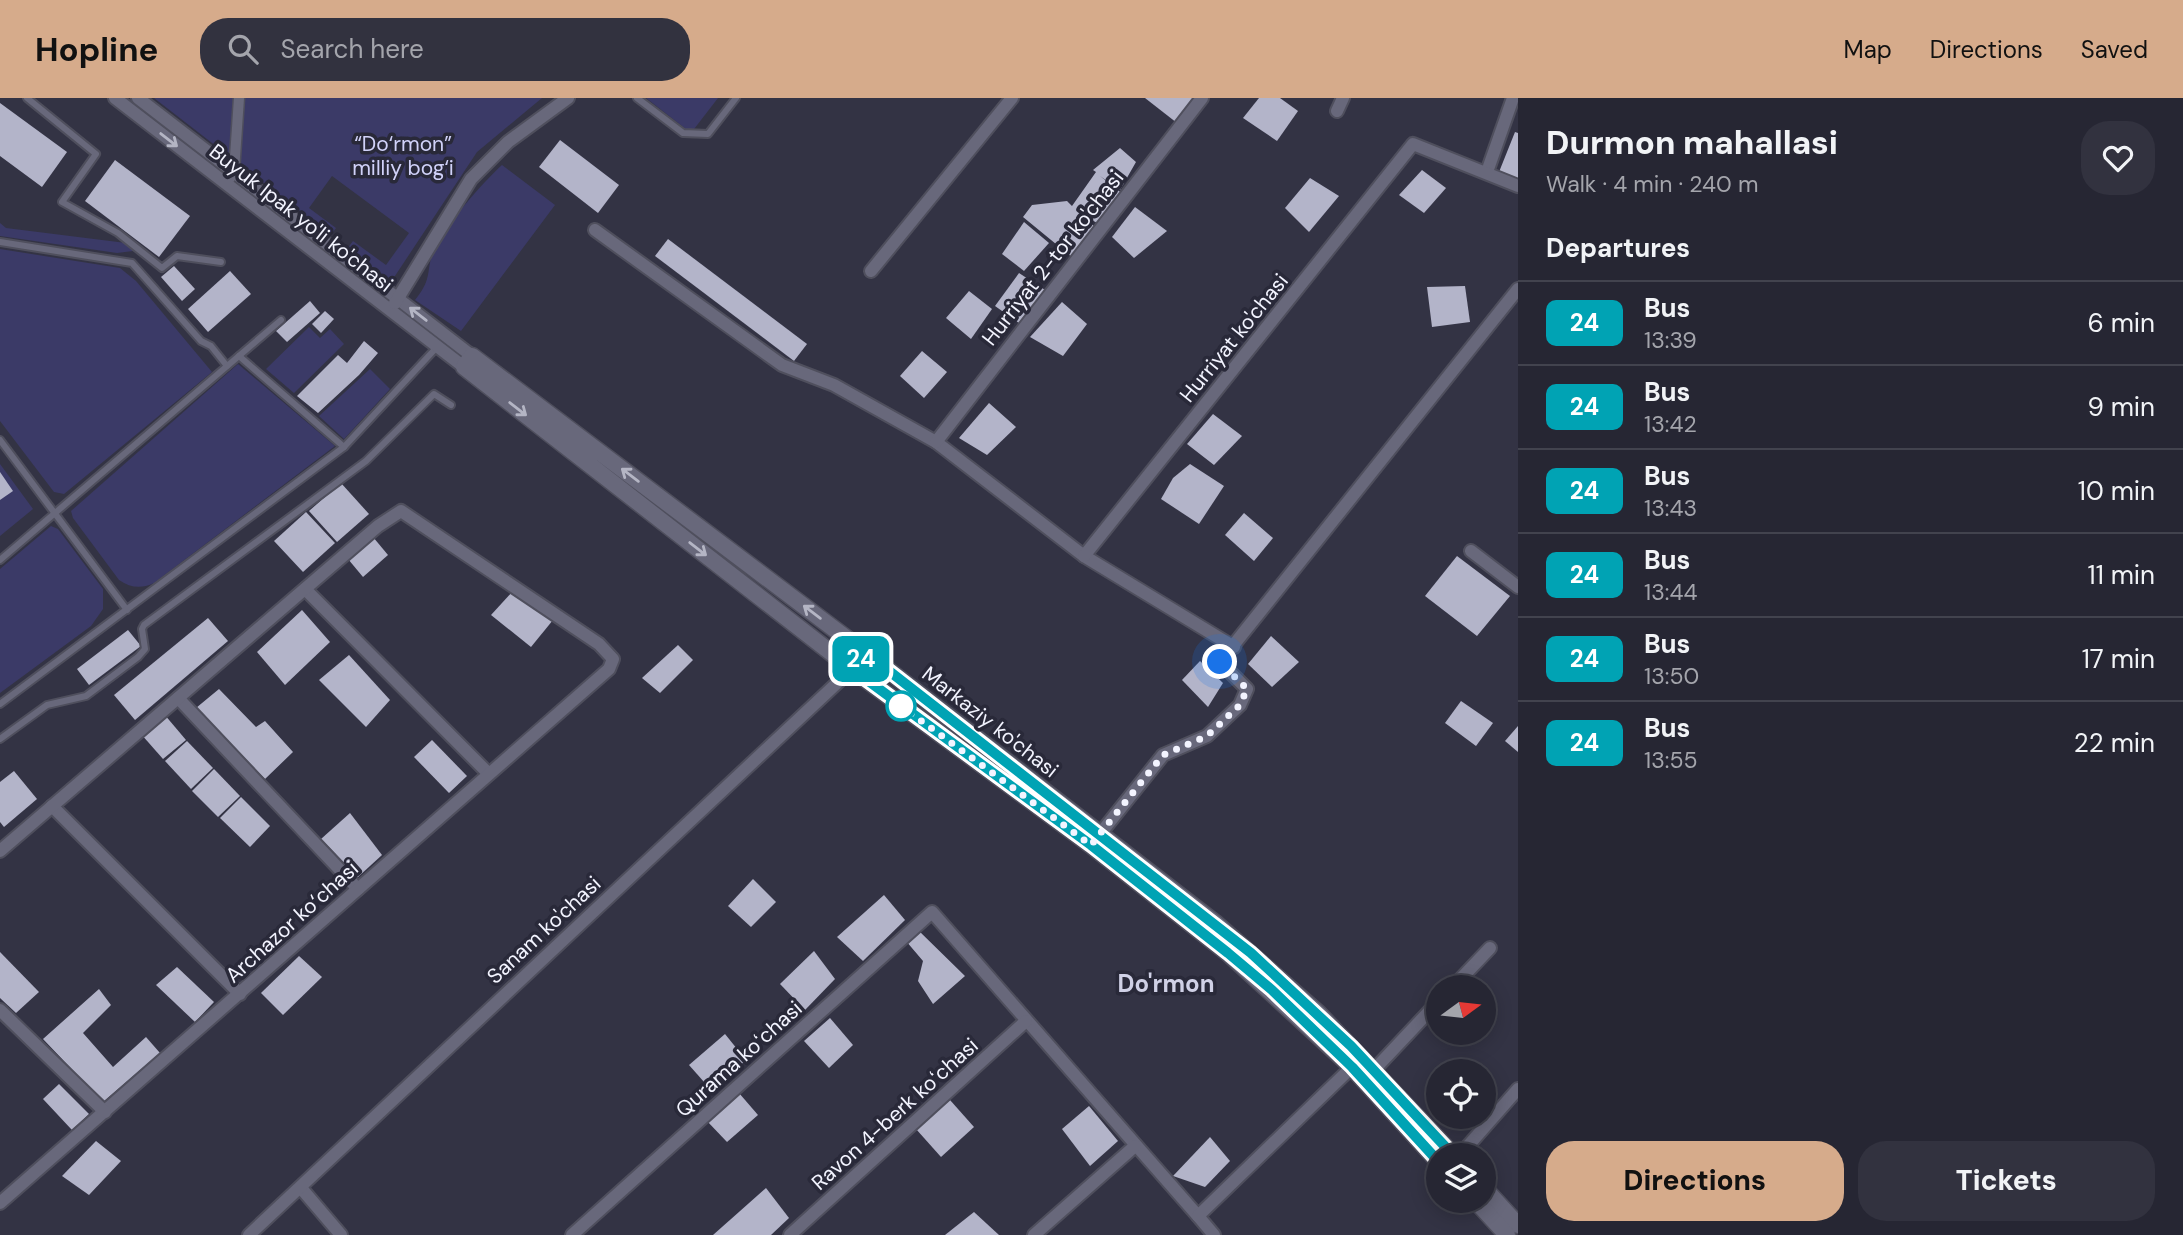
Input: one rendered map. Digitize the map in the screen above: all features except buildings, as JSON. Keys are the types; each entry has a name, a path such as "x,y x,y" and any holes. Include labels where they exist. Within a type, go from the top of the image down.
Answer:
{"street":[{"name":"Buyuk Ipak yo'li ko'chasi","path":"115,98 437,347 468,362"},
{"name":"Buyuk Ipak yo'li ko'chasi","path":"138,98 398,299 468,362"},
{"path":"226,184 234,172 239,98"},
{"path":"390,311 471,180 508,142 568,98"},
{"path":"871,271 1012,98"},
{"name":"Hurriyat 2-tor ko'chasi","path":"936,442 1202,98"},
{"path":"1337,111 1343,98"},
{"path":"1513,98 1487,172 1518,186"},
{"name":"Hurriyat ko'chasi","path":"1084,556 1413,144 1487,172"},
{"path":"595,230 782,365 834,385 936,442 1084,556 1234,647"},
{"path":"1096,840 1163,755 1207,736 1245,698 1247,689 1220,662 1518,289"},
{"name":"Markaziy ko'chasi","path":"468,362 866,653 1096,840 1357,1062 1440,1143"},
{"name":"Markaziy ko'chasi","path":"468,362 726,571 852,669 1096,840"},
{"name":"Archazor ko‘chasi","path":"0,1203 488,773 610,669 613,659 599,644 401,511 378,526 305,589"},
{"path":"1471,551 1518,587"},
{"path":"726,571 738,557"},
{"path":"0,851 305,589 488,773"},
{"name":"Sanam ko'chasi","path":"249,1235 866,653"},
{"path":"178,698 358,889"},
{"path":"52,806 240,994"},
{"name":"Qurama koʻchasi","path":"572,1235 932,912 1027,1021"},
{"path":"1464,975 1490,948"},
{"path":"0,1010 105,1112"},
{"path":"1369,1075 1426,1015"},
{"path":"1027,1021 1214,1235"},
{"name":"Ravon 4-berk koʻchasi","path":"790,1235 1027,1021"},
{"path":"1198,1216 1357,1062"},
{"name":"Markaziy ko'chasi","path":"1369,1075 1426,1146"},
{"path":"1471,1143 1518,1089"},
{"path":"1034,1235 1135,1146"},
{"path":"301,1188 341,1235"},
{"path":"1496,1201 1518,1225"},
{"path":"1487,1213 1507,1235"}],"lane":[{"path":"27,98 96,154 62,202 118,233 162,268 177,256 221,262"},
{"path":"637,98 683,133 692,135 708,134 736,98"},
{"path":"0,243 132,262 201,341 211,346 227,366"},
{"path":"0,560 281,320"},
{"path":"0,704 344,447 437,347"},
{"path":"239,356 344,447"},
{"path":"0,739 47,705 86,696 138,657 145,649 142,629 144,625 366,461 434,394 451,405"},
{"path":"0,440 127,610"}],"green space":[{"name":"“Do‘rmon” milliy bog‘i","path":"154,98 542,98 477,152 391,282 347,249 353,241 386,265 409,233 332,176 309,208 336,228 331,235"},
{"path":"646,98 718,98 691,133"},
{"path":"502,165 555,205 461,331 415,300 426,281 437,241 464,206"},
{"path":"0,223 6,228 126,243 133,251 117,253 0,236"},
{"path":"0,249 120,268 136,281 212,372 64,494 54,492 0,421"},
{"path":"309,327 320,338 330,329 344,344 294,393 266,369"},
{"path":"238,364 335,446 154,583 140,587 123,583 73,518 71,511"},
{"path":"370,369 390,389 344,439 319,416"},
{"path":"0,464 33,509 0,536"},
{"path":"51,526 58,529 103,589 103,609 91,626 0,693 0,569"}],"bus line":[{"name":"24","path":"1426,1148 1352,1067 1272,990 1228,953 1091,845 852,669 866,653 1215,923 1319,1014 1442,1143"}],"district":[{"name":"Do'rmon","path":"1166,983"}],"route":[{"path":"901,706 1091,845 1163,755 1207,736 1245,698 1247,689 1220,662"}]}
